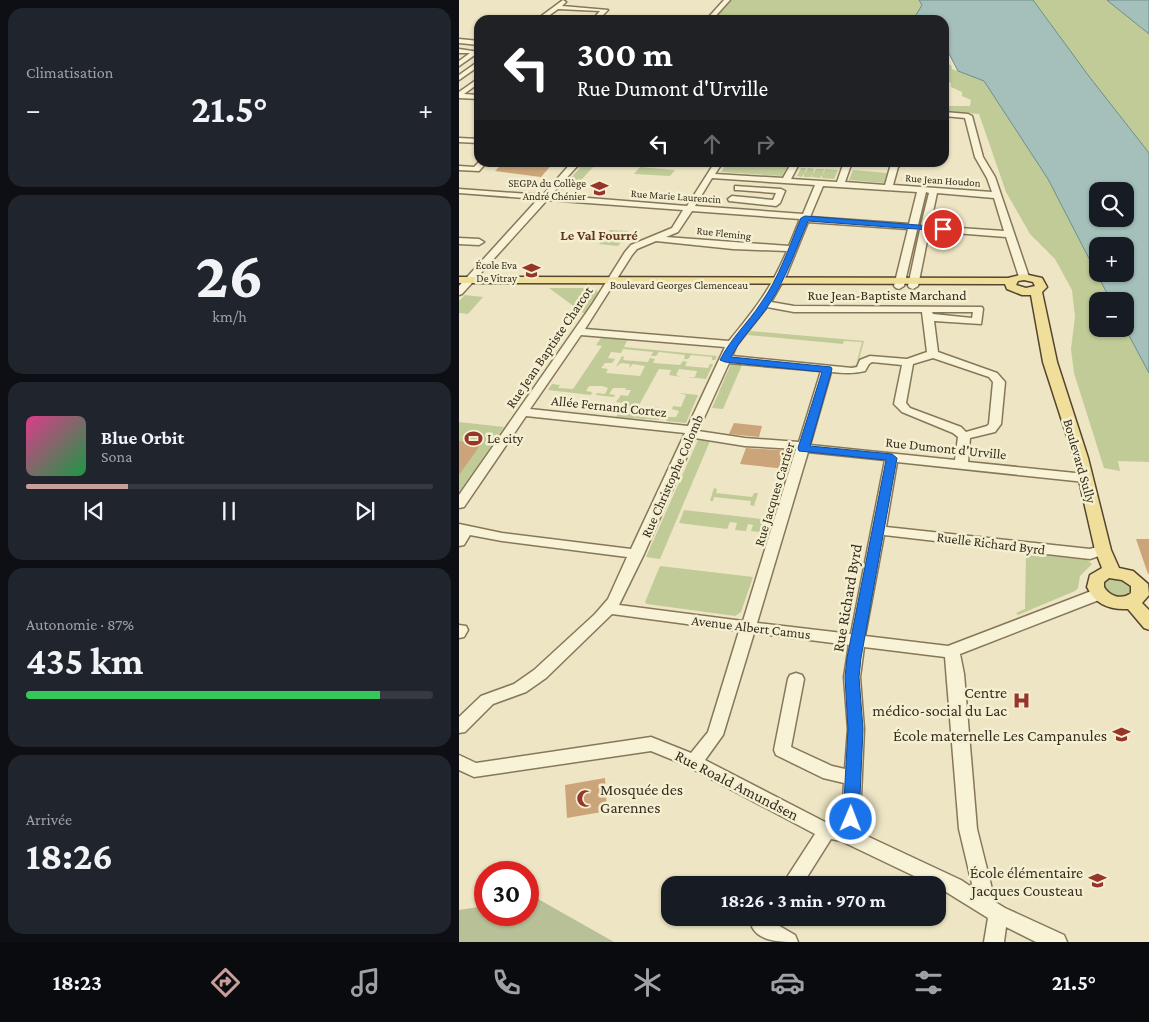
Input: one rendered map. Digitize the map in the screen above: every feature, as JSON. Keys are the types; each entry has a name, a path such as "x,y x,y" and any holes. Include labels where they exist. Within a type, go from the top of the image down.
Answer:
{"main road":[{"path":"1011,284 1024,277"},
{"name":"Boulevard Sully","path":"1024,277 1040,283 1041,287 1030,291 1085,478 1103,550 1112,572"},
{"name":"Boulevard Georges Clemenceau","path":"463,281 478,284 610,282 1011,284"},
{"path":"1011,284 1030,291"},
{"path":"1112,572 1127,576 1139,584 1140,595 1132,602 1118,603 1099,594 1095,589 1096,579 1112,572"},
{"path":"1132,602 1149,624"}],"street":[{"path":"546,15 567,0"},
{"path":"714,15 727,0"},
{"path":"557,7 605,10 600,15"},
{"path":"459,42 474,44"},
{"path":"459,51 474,52"},
{"path":"460,62 474,53"},
{"path":"460,62 474,64"},
{"path":"459,78 474,66"},
{"path":"459,96 474,84"},
{"path":"459,96 474,97"},
{"path":"949,114 967,115 985,172 991,177 1024,277"},
{"path":"459,140 474,141"},
{"path":"461,151 474,142"},
{"path":"464,169 476,169 478,167"},
{"path":"459,292 463,281 545,198 573,167"},
{"name":"Rue Jean Baptiste Charcot","path":"459,504 578,332 634,247 675,230 716,167"},
{"path":"786,180 793,167"},
{"path":"840,184 847,167"},
{"path":"888,187 894,167"},
{"name":"Rue Jean Houdon","path":"711,176 990,194 997,196"},
{"path":"725,211 744,178"},
{"path":"578,332 732,344 765,304 777,283 820,183"},
{"path":"732,199 776,203 781,191 738,188"},
{"path":"899,283 922,190"},
{"name":"Rue Marie Laurencin","path":"459,191 913,225 926,228"},
{"path":"914,283 933,191"},
{"path":"926,228 1008,232"},
{"path":"926,228 967,237"},
{"name":"Rue Fleming","path":"653,238 733,246 792,249"},
{"path":"459,241 479,242"},
{"name":"Rue Jean-Baptiste Marchand","path":"765,304 797,309 928,313 933,354"},
{"name":"Rue Christophe Colomb","path":"459,727 487,700 520,688 540,674 609,608 618,596 732,344"},
{"path":"725,360 855,371 861,369 864,362 870,359 908,362 933,354 993,375 999,382 995,424 991,429 964,436"},
{"path":"908,362 900,404 906,410 957,430 964,436"},
{"name":"Rue Jacques Cartier","path":"694,761 715,735 827,369"},
{"name":"Allée Fernand Cortez","path":"523,412 692,432 745,442 804,447"},
{"path":"961,465 964,436"},
{"name":"Rue Dumont d'Urville","path":"804,447 1085,478"},
{"name":"Rue Richard Byrd","path":"798,876 835,832 851,819 856,729 852,677 877,530 892,458"},
{"name":"Ruelle Richard Byrd","path":"877,530 1090,554 1103,550"},
{"path":"461,533 637,554"},
{"path":"994,942 990,908 983,889 968,829 956,674 952,651 1099,594"},
{"name":"Avenue Albert Camus","path":"609,608 623,612 952,651"},
{"path":"796,678 782,750 829,773 852,777"},
{"name":"Rue Roald Amundsen","path":"459,762 474,770 651,744 694,761 722,778 954,886 990,908 1057,942"},
{"path":"763,926 788,942"}],"green space":[{"path":"731,0 919,0 922,5 916,15 718,15"},
{"path":"1033,0 1107,0 1149,34 1149,153 1088,75"},
{"path":"949,64 952,69 984,81 1048,179 1089,258 1089,282 1101,282 1106,292 1089,292 1089,337 1130,337 1149,373 1149,462 1118,461 1120,471 1104,468 1074,373 1071,349 1075,317 1072,290 1055,259 1030,234 1006,192 979,114 949,111 949,106 970,106 971,100 962,96 962,92 951,87 951,83 949,82"},
{"path":"578,167 593,167 573,189 561,188 580,168"},
{"path":"640,167 675,170 670,176 634,174"},
{"path":"724,167 787,167 782,176 721,172"},
{"path":"801,168 806,168 805,173 808,168 814,169 813,174 816,169 824,169 823,175 825,169 838,170 834,179 822,178 822,175 820,178 812,177 812,174 811,177 804,177 804,174 802,177 797,176"},
{"path":"853,170 887,173 884,183 849,180"},
{"path":"610,230 629,231 618,246 599,244"},
{"path":"549,288 591,288 599,294 585,313 583,313"},
{"path":"465,295 483,297 468,314 459,313 459,301"},
{"path":"750,331 864,341 857,367 849,366 856,365 862,342 844,341 843,344 748,335"},
{"path":"602,337 628,339 624,347 717,356 715,360 712,360 712,357 691,355 688,359 684,359 685,355 659,352 656,356 651,356 653,352 623,349 621,353 611,352 608,358 615,359 612,363 605,363 601,368 608,369 606,373 640,376 645,366 633,364 629,368 630,364 621,363 616,367 622,356 624,357 623,360 633,361 636,358 634,361 648,362 650,358 655,359 653,363 680,365 683,361 687,362 685,366 708,368 710,364 713,364 706,379 687,377 695,377 697,371 679,369 676,375 682,377 669,375 671,370 659,369 634,414 648,416 653,407 667,409 659,409 656,415 661,416 659,420 616,417 624,403 616,402 621,395 628,396 631,390 613,388 609,394 615,395 614,397 596,395 597,393 605,394 608,388 602,386 589,386 586,391 592,392 591,395 548,390 552,384 560,385 558,388 573,389 602,346 596,345"},
{"path":"731,364 742,365 723,409 712,408"},
{"path":"679,393 698,395 686,423 666,421 668,417 676,417 679,411 672,409 673,406 681,407 686,395"},
{"path":"459,422 504,427 459,493"},
{"path":"698,440 710,441 660,559 646,557"},
{"path":"714,488 717,489 716,493 752,497 754,493 758,493 754,506 750,505 751,501 714,497 713,501 710,501"},
{"path":"684,510 771,520 766,533 751,531 753,525 748,524 746,531 735,530 737,523 730,522 727,529 679,523"},
{"path":"1026,553 1087,560 1092,564 1080,576 1078,588 1075,591 1018,615 1016,613 1025,609"},
{"path":"660,566 753,577 741,612 735,616 647,604 645,602"},
{"path":"1118,577 1131,584 1134,591 1126,599 1106,595 1101,582 1108,578"},
{"path":"539,900 614,942 459,942 459,910 474,908 474,926 539,926"}],"water":[{"path":"919,0 1033,0 1149,153 1149,373 1130,337 1134,337 1134,292 1106,292 1101,282 1134,282 1134,237 1089,237 1089,258 1048,179 984,81 958,71 949,54 949,15 916,15 922,5"},
{"path":"1149,0 1149,34 1108,1"}],"building":[{"path":"499,167 550,167 541,177 495,171"},
{"path":"734,423 762,426 759,437 729,434"},
{"path":"459,441 481,444 459,475"},
{"path":"746,448 792,451 786,469 740,464"},
{"path":"1136,539 1150,539 1150,573 1148,574"},
{"name":"Mosquée des Garennes","path":"605,778 607,811 567,818 565,785"}],"place":[{"name":"SEGPA du Collège André Chénier","path":"600,189"},
{"name":"École Eva De Vitray","path":"531,271"},
{"name":"Le city","path":"473,438"},
{"name":"Centre médico-social du Lac","path":"1021,701"},
{"name":"École maternelle Les Campanules","path":"1121,735"},
{"name":"Mosquée des Garennes","path":"586,798"},
{"name":"École élémentaire Jacques Cousteau","path":"1097,881"}],"district":[{"name":"Le Val Fourré","path":"599,235"}],"route":[{"path":"851,819 856,729 852,677 854,658 892,458 803,448 827,369 725,360 732,344 765,304 781,276 805,218 943,229"}]}
